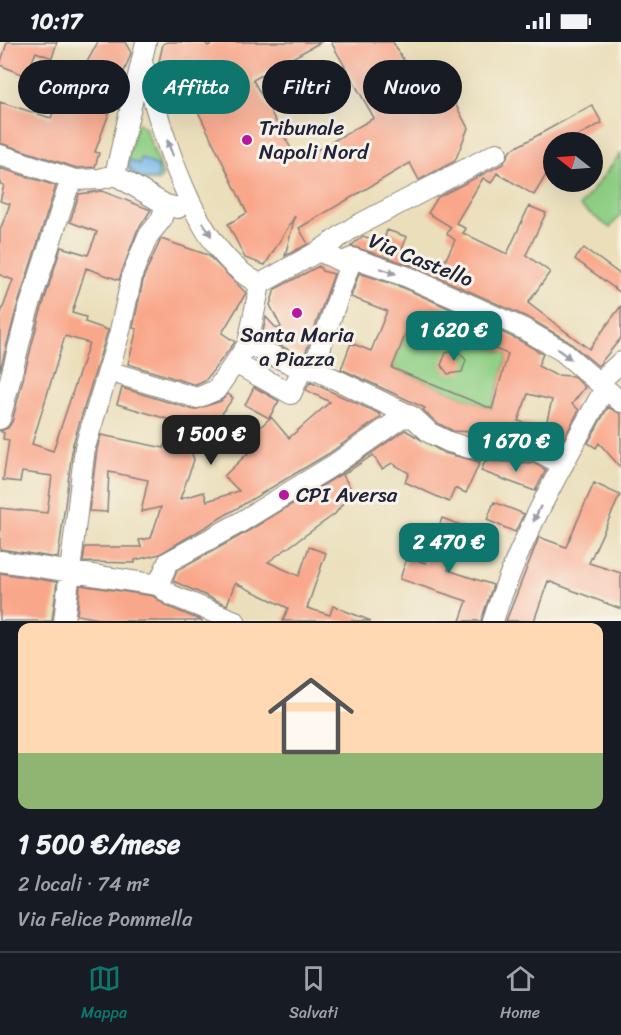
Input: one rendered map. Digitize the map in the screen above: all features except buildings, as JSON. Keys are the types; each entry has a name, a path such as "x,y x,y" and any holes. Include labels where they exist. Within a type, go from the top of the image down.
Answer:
{"street":[{"path":"142,60 146,42"},
{"path":"115,175 142,62"},
{"path":"158,114 191,202 222,255 246,278 260,284"},
{"path":"108,371 197,398 216,390 248,344 260,284 319,251 354,227 497,153"},
{"path":"0,155 75,180 100,179 115,175 176,209 191,202"},
{"path":"0,419 27,314 58,214 68,188 75,180"},
{"path":"64,621 85,447 134,272 148,236 160,220 166,205"},
{"name":"Via Castello","path":"319,251 342,262 352,258 408,278 524,329 562,351 621,402"},
{"path":"235,363 291,394 314,366 352,258"},
{"path":"248,344 413,417 430,434 449,442 469,448 537,451 562,465"},
{"path":"493,621 513,564 602,385 621,362"},
{"path":"158,585 168,562 239,523 335,464 401,418 413,417"},
{"path":"0,561 158,585 171,595 235,621"}],"green space":[{"path":"139,123 145,128 163,175 158,182 140,181 126,166 136,125"},
{"path":"621,153 621,214 610,228 580,206 591,192 603,192 603,176"},
{"path":"412,318 508,354 492,409 392,368"}],"water":[{"path":"141,158 157,166 159,175 156,179 140,177 131,169 130,160 139,164"}],"place":[{"name":"Tribunale Napoli Nord","path":"247,140"},
{"name":"Santa Maria a Piazza","path":"297,313"},
{"name":"CPI Aversa","path":"284,495"}]}
